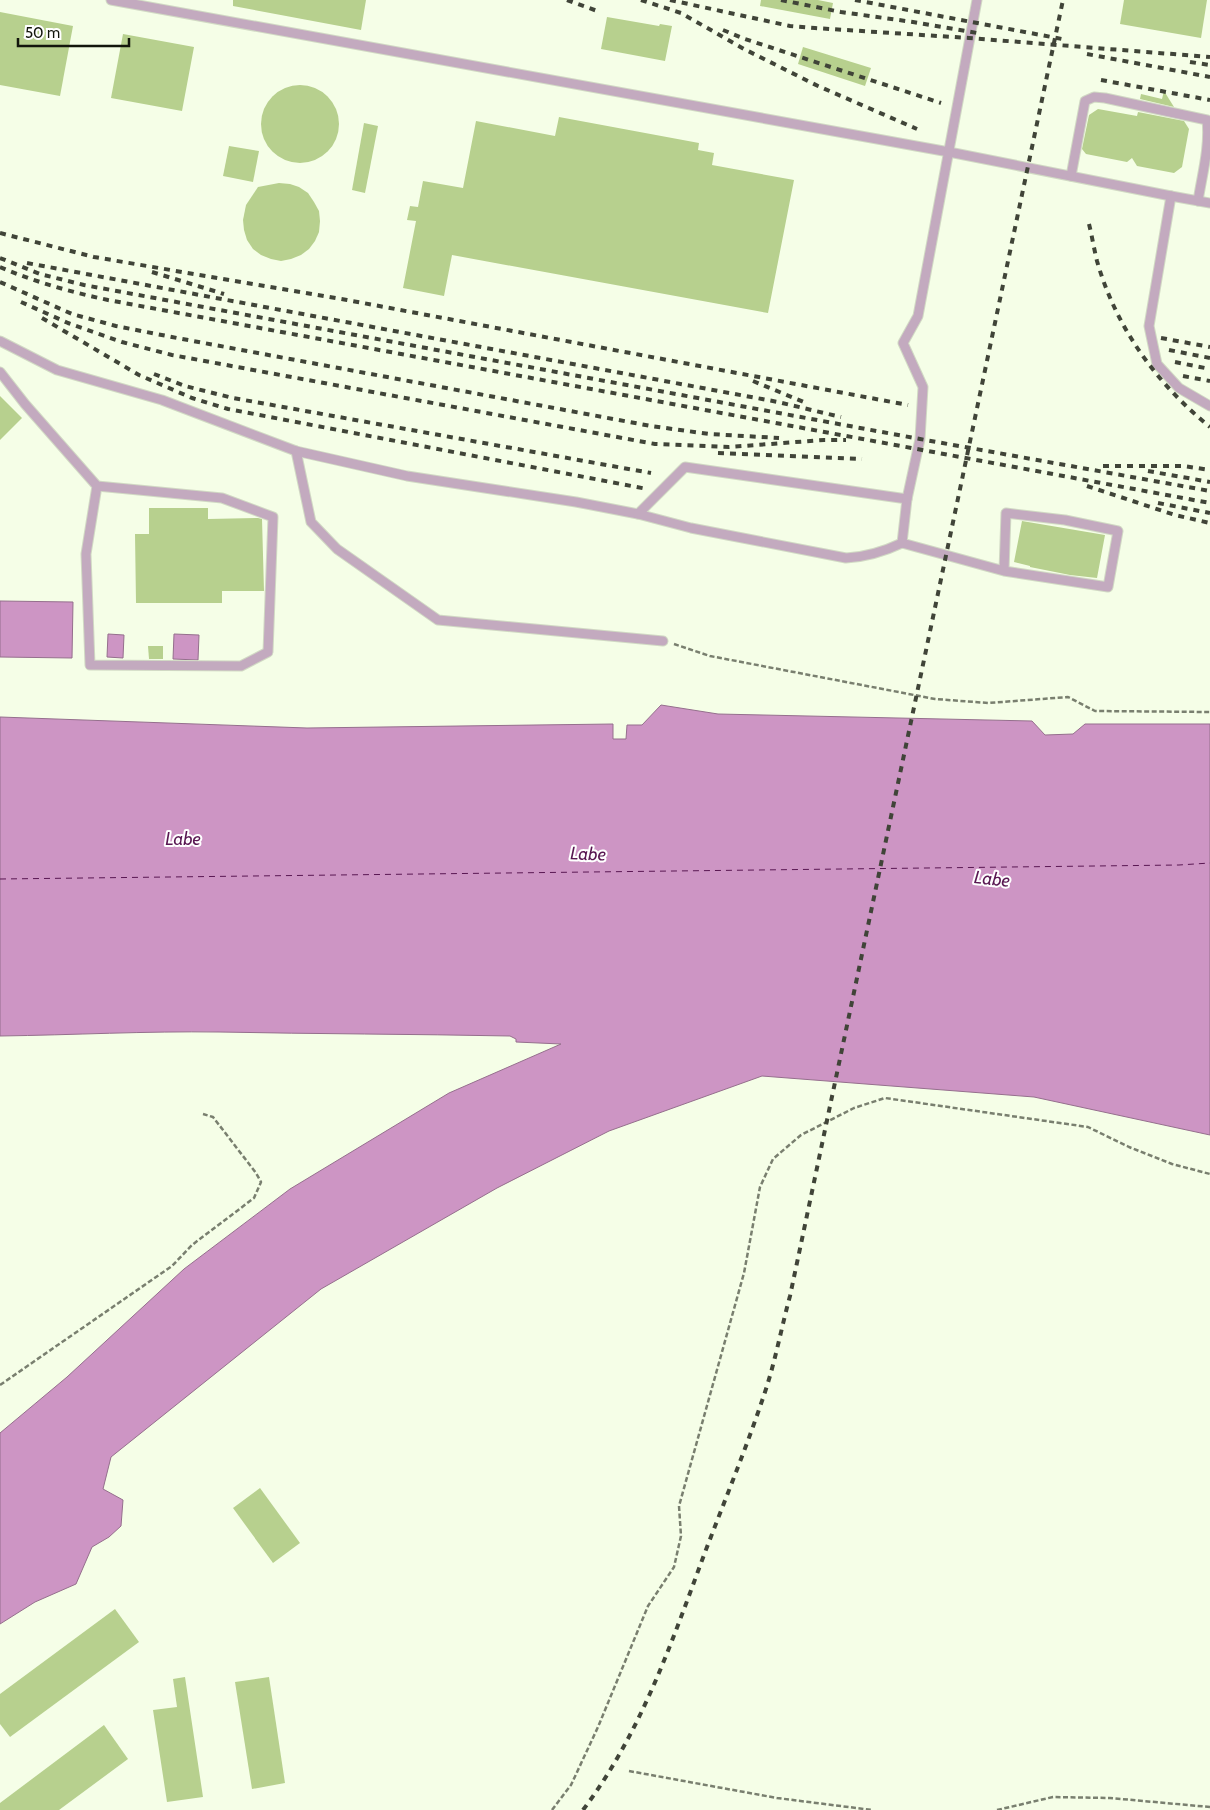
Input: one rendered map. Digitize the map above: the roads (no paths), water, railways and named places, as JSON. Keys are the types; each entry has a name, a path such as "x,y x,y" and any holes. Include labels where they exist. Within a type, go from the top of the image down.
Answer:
{"lane":[{"path":"111,0 948,152 1210,203"},
{"path":"902,543 907,499 920,439 923,386 903,343 918,316 976,0"},
{"path":"1071,176 1085,101 1094,97 1105,98 1207,120 1207,149 1198,201"},
{"path":"1171,196 1149,326 1156,364 1179,388 1210,406"},
{"path":"0,341 57,370 162,400 296,451 407,476 576,502 638,514 691,528 846,558 862,557 882,552 902,543 1004,570 1108,587 1118,531 1065,520 1006,512 1004,570"},
{"path":"0,372 25,404 97,486 222,498 273,517 268,652 241,666 90,665 86,554 97,486"},
{"path":"296,451 311,522 337,548 438,620 663,641"},
{"path":"638,514 685,468 907,499"}],"water":[{"path":"0,601 73,602 72,658 0,657"},
{"path":"108,634 124,635 123,658 107,657"},
{"path":"174,634 199,635 198,660 173,659"},
{"name":"Labe","path":"661,705 718,714 1032,721 1045,735 1073,734 1085,724 1210,724 1210,1135 1034,1097 762,1076 609,1131 497,1188 321,1289 111,1457 103,1489 123,1500 121,1526 109,1537 92,1547 76,1584 35,1602 0,1624 0,1433 67,1377 184,1269 290,1189 449,1093 561,1044 516,1042 516,1039 510,1036 192,1032 0,1036 0,717 307,728 613,724 613,739 626,739 627,725 642,725"}],"railway":[{"path":"567,0 600,12"},
{"path":"641,0 681,13 744,49 818,86 917,129"},
{"path":"670,0 790,26 1210,57"},
{"path":"781,0 841,12 977,33"},
{"path":"855,0 1062,39"},
{"path":"583,1810 622,1750 653,1687 768,1383 790,1296 1063,0"},
{"path":"723,30 745,39 941,103"},
{"path":"1087,54 1210,77"},
{"path":"1190,62 1210,65"},
{"path":"1101,80 1210,100"},
{"path":"1089,224 1105,286 1127,332 1156,373 1210,427"},
{"path":"0,233 94,257 347,300 908,405"},
{"path":"0,258 40,274 84,285 1210,491"},
{"path":"27,263 778,402 841,417"},
{"path":"0,267 53,286 108,300 1210,503"},
{"path":"152,272 224,294"},
{"path":"0,282 72,314 116,326 651,426 709,434 779,438"},
{"path":"21,302 68,323 122,342 172,355 655,444 729,447 846,440"},
{"path":"42,318 139,375 192,398 228,409 647,489"},
{"path":"1161,338 1210,347"},
{"path":"1169,350 1210,358"},
{"path":"1175,362 1210,369"},
{"path":"154,374 185,386 233,398 651,473"},
{"path":"1183,376 1210,381"},
{"path":"753,381 806,403"},
{"path":"718,453 862,459"},
{"path":"1103,466 1183,466 1210,470"},
{"path":"1148,471 1210,482"},
{"path":"1087,486 1175,515 1210,523"},
{"path":"1158,503 1210,513"}]}
